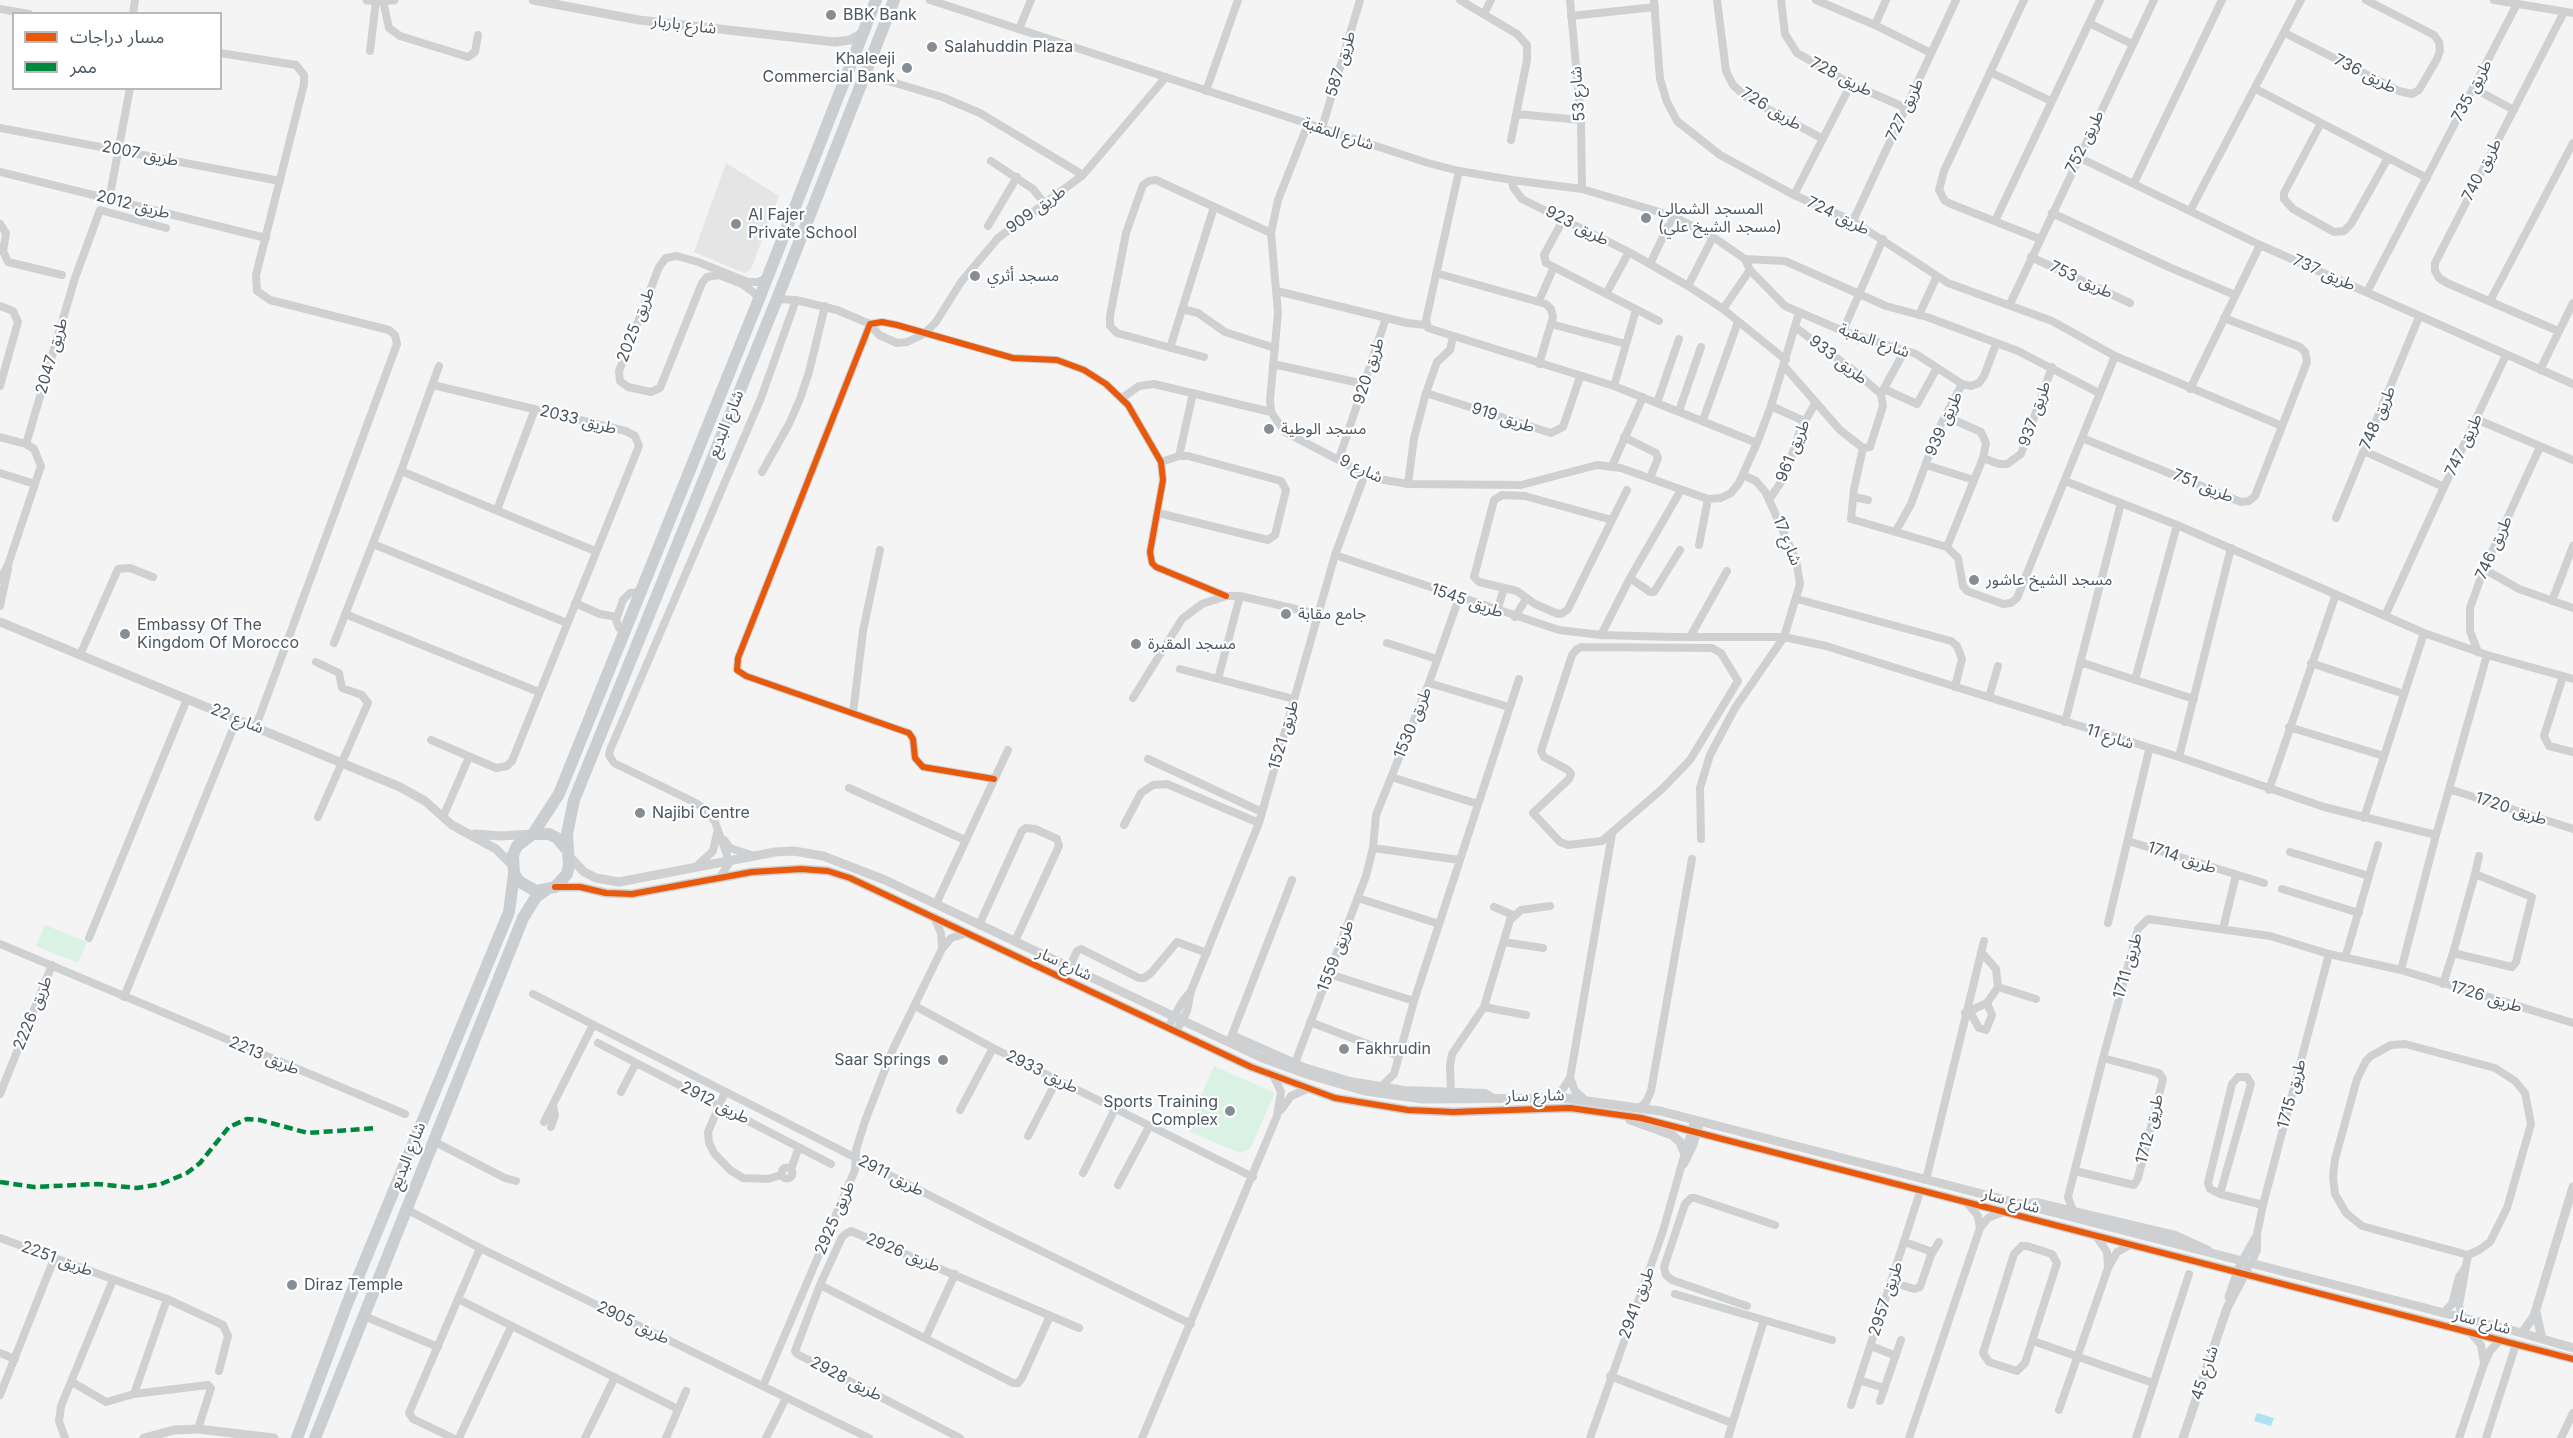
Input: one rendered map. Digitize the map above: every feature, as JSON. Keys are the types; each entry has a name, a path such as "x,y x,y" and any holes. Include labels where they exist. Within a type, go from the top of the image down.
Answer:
{"main road":[{"name":"شارع البديع","path":"533,834 559,794 759,299 876,0"},
{"name":"شارع البديع","path":"568,853 568,826 574,800 777,299 893,5"},
{"path":"533,834 549,834 557,838 568,853 567,874 550,889 527,888 513,870 517,846 533,834"},
{"name":"شارع البديع","path":"297,1438 347,1304 509,912 513,870"},
{"name":"شارع البديع","path":"319,1435 406,1209 523,918 536,897 550,889"}],"street":[{"path":"375,1 394,0"},
{"name":"شارع باربار","path":"533,0 639,20 835,42 850,40 864,32"},
{"path":"893,5 903,0"},
{"name":"شارع المقبة","path":"930,0 1459,171 1582,189 1673,216 1713,237 1745,259 1750,270 1780,302 1843,331 1905,350 1962,384"},
{"path":"1019,29 1031,0"},
{"path":"1206,91 1238,0"},
{"name":"طريق 587","path":"1322,128 1360,0"},
{"path":"1460,0 1517,34 1527,45 1528,52 1511,140"},
{"path":"1484,14 1491,0"},
{"name":"شارع 53","path":"1570,0 1581,120 1582,189"},
{"name":"طريق 726","path":"1717,0 1726,71 1733,85 1746,97 1823,140"},
{"name":"طريق 728","path":"1784,0 1785,34 1797,53 1851,84 1906,108"},
{"path":"1818,0 1931,53"},
{"path":"1875,25 1886,0"},
{"name":"طريق 727","path":"1853,221 1956,0"},
{"path":"2024,0 1944,171 1939,190 1945,201 2040,239"},
{"path":"1995,221 2100,0"},
{"name":"طريق 752","path":"2010,304 2154,0"},
{"path":"2134,183 2222,0"},
{"path":"2190,212 2301,0"},
{"name":"طريق 736","path":"2284,33 2399,91 2412,94 2419,90 2437,59 2440,51 2439,42 2434,34 2366,0"},
{"path":"2494,0 2573,13"},
{"path":"375,1 389,28 400,36 468,57 475,52 478,35"},
{"path":"370,51 375,1"},
{"path":"1571,16 1654,3"},
{"name":"طريق 724","path":"1654,3 1660,79 1677,121 1695,138 1720,155 1794,195 1853,221 1937,276 1972,293 2010,304 2052,321 2115,357"},
{"name":"طريق 735","path":"2367,292 2517,4"},
{"path":"0,9 17,12"},
{"name":"طريق 740","path":"2558,331 2439,278 2435,271 2435,263 2564,12"},
{"path":"2089,23 2132,44"},
{"path":"835,42 846,50 853,60"},
{"path":"222,53 296,65 302,71 304,84 255,281 260,295 270,300 389,330 395,335 397,344 256,726"},
{"path":"1990,72 2051,101"},
{"path":"865,74 942,97 970,108 1006,127 1083,176"},
{"name":"طريق 909","path":"870,324 879,334 897,343 907,342 924,333 936,322 978,259 998,238 1083,176 1166,77"},
{"path":"1794,195 1851,84"},
{"path":"2473,88 2514,110"},
{"path":"2256,89 2427,178"},
{"path":"109,200 130,90"},
{"path":"1517,114 1581,120"},
{"path":"2321,123 2284,193 2284,200 2293,209 2334,232 2344,231 2351,225 2388,158"},
{"path":"1122,398 1132,390 1146,384 1271,412 1269,399 1275,348 1277,291 1271,233 1278,200 1308,124"},
{"name":"طريق 2007","path":"0,128 280,181"},
{"path":"2490,301 2573,143"},
{"name":"طريق 737","path":"2078,157 2260,245 2573,384"},
{"path":"991,161 1033,189 1045,204"},
{"path":"1426,325 1459,171"},
{"name":"طريق 2012","path":"0,172 266,238"},
{"path":"988,225 1017,177"},
{"path":"1204,357 1117,333 1110,326 1112,306 1132,212 1143,185 1156,180 1271,233"},
{"name":"طريق 923","path":"1512,180 1513,187 1522,199 1629,252 1723,309 1785,363 1840,430 1863,448"},
{"path":"1170,348 1214,207"},
{"name":"طريق 2047","path":"26,444 75,279 100,210 166,228"},
{"path":"2052,213 2171,268 2235,294"},
{"path":"1650,264 1673,216"},
{"path":"1564,218 1544,255 1546,262 1659,321"},
{"path":"0,224 6,233 3,251 8,262 62,275"},
{"path":"1688,286 1713,237"},
{"path":"1843,331 1883,239"},
{"path":"2190,389 2260,245"},
{"path":"1606,294 1629,252"},
{"name":"طريق 2025","path":"702,283 662,386 651,392 622,384 619,371 660,263 666,258 673,256 698,262 748,282 758,282 767,278"},
{"name":"طريق 753","path":"2031,257 2130,303"},
{"path":"1745,259 1785,261 1886,306 1919,315 2018,351 2099,393"},
{"path":"698,262 702,283"},
{"path":"1539,301 1554,267"},
{"path":"1723,309 1750,270"},
{"path":"1436,273 1539,301 1551,309 1553,317 1539,364"},
{"path":"702,283 710,275 719,274 746,286 759,299"},
{"path":"1919,315 1937,276"},
{"path":"1277,291 1386,318 1426,325 1431,331 1614,386 1757,443"},
{"path":"777,299 825,306 870,324 888,323 1013,358 1057,360 1071,364 1097,378 1122,398 1161,462 1163,480 1150,552 1152,563 1156,567 1226,596"},
{"path":"755,856 730,848 704,808 614,763 609,750 764,390 796,300"},
{"path":"2540,370 2573,303"},
{"path":"0,306 13,311 18,322 2,368 0,386"},
{"path":"762,472 785,432 800,399 810,372 825,306"},
{"path":"1182,309 1198,313 1225,332 1275,348"},
{"path":"1614,386 1636,310"},
{"path":"1699,545 1708,499 1721,498 1731,493 1743,475 1757,443 1772,406 1800,313"},
{"name":"طريق 748","path":"2336,518 2419,317"},
{"name":"طريق 920","path":"1340,459 1386,318"},
{"name":"طريق 751","path":"2082,438 2241,502 2249,501 2255,496 2307,362 2305,352 2300,347 2224,318"},
{"path":"1703,420 1738,322"},
{"path":"870,324 736,664 741,674 909,733 913,739 915,758 923,767 994,779"},
{"path":"1551,324 1626,344"},
{"name":"طريق 933","path":"1795,327 1883,392 1917,404 1937,368"},
{"path":"1408,484 1414,438 1426,393 1437,362 1450,350 1454,337"},
{"path":"1658,403 1679,339"},
{"path":"1962,384 1971,386 1979,383 1996,344"},
{"path":"1679,411 1701,346"},
{"path":"1905,350 1883,392 1883,406 1870,447 1863,448 1851,517 1855,521 1896,531 1947,548 1958,558 1963,586 1967,591 2003,604 2011,603 2017,598 2115,357 2282,426"},
{"name":"طريق 747","path":"2364,451 2444,487 2506,355"},
{"path":"1273,364 1364,384"},
{"path":"334,642 401,471 439,366"},
{"name":"طريق 937","path":"1983,458 1999,464 2007,464 2021,454 2052,367"},
{"name":"طريق 919","path":"1426,393 1551,433 1563,427 1580,377"},
{"name":"طريق 939","path":"1896,531 1911,504 1945,416 1962,384"},
{"name":"طريق 2033","path":"431,740 496,768 510,764 638,451 637,441 626,431 433,385"},
{"path":"1179,456 1192,393"},
{"path":"1612,466 1643,397"},
{"name":"طريق 961","path":"1769,500 1785,476 1804,421 1816,402"},
{"path":"1772,406 1804,421"},
{"path":"497,510 536,409"},
{"name":"شارع 9","path":"1271,412 1285,432 1381,481 1408,484 1521,485 1582,467 1612,466 1708,499"},
{"path":"1945,416 1981,432 1986,443 1983,458 1947,548"},
{"path":"2476,419 2573,460"},
{"path":"0,437 26,444 34,449 41,466 8,565 0,580"},
{"path":"1624,438 1657,455 1650,478"},
{"name":"طريق 746","path":"2478,652 2470,631 2470,608 2484,569 2540,447"},
{"path":"1158,513 1268,540 1275,535 1286,490 1281,481 1188,456 1179,456 1161,462"},
{"name":"طريق 939","path":"1926,465 1974,480"},
{"path":"401,471 596,551"},
{"path":"0,473 35,484"},
{"name":"طريق 1521","path":"1172,1030 1207,953 1259,823 1317,614 1335,555 1365,474"},
{"name":"شارع 17","path":"1701,839 1700,788 1710,755 1735,708 1784,637 1800,584 1799,568 1769,500 1760,484 1743,475"},
{"path":"2065,481 2177,525 2424,633 2487,655 2573,679"},
{"path":"2385,616 2444,487"},
{"path":"1612,520 1525,496 1496,497 1473,573 1479,582 1517,591 1534,604 1558,614 1568,609 1627,490"},
{"path":"1601,635 1630,578 1681,490"},
{"path":"1854,497 1868,500"},
{"path":"2065,722 2121,503"},
{"path":"2134,680 2177,525"},
{"path":"373,544 567,623"},
{"path":"2552,601 2573,546"},
{"path":"2179,758 2231,548"},
{"path":"1630,578 1650,592 1654,592 1680,549"},
{"path":"853,713 863,631 880,550"},
{"name":"طريق 1545","path":"1335,555 1497,611 1560,630 1601,635 1784,637"},
{"path":"0,606 6,585 8,565"},
{"path":"80,655 118,569 130,568 153,577"},
{"path":"2484,569 2519,589 2573,608"},
{"path":"1690,637 1727,571"},
{"path":"1497,611 1504,588"},
{"path":"624,632 618,626 617,617 627,594 640,592"},
{"path":"2269,790 2336,594"},
{"path":"1133,699 1182,620 1202,604 1226,596 1240,596 1317,614"},
{"path":"1218,679 1240,596"},
{"name":"طريق 1530","path":"1373,848 1376,815 1429,683 1459,598"},
{"path":"1515,617 1526,598"},
{"path":"1797,599 1952,641 1957,646 1962,659 1955,687"},
{"path":"574,603 600,614 617,617"},
{"path":"345,614 539,692"},
{"name":"شارع 22","path":"0,622 256,726 413,793 464,832 496,849 513,870"},
{"path":"2364,818 2424,633"},
{"name":"شارع 11","path":"1784,637 1847,651 2179,758 2269,790 2364,818 2436,835"},
{"path":"1387,643 1437,659"},
{"path":"1557,1098 1570,1078 1612,834 1690,760 1736,686 1737,677 1718,649 1582,647 1576,649 1572,655 1541,751 1544,758 1568,770 1571,774 1569,779 1535,809 1534,816 1564,844 1602,841 1612,834"},
{"path":"2401,970 2487,655"},
{"path":"316,662 339,673 342,688 362,695 368,703 318,817"},
{"path":"2080,662 2194,699"},
{"path":"2311,663 2404,694"},
{"path":"1989,697 1998,666"},
{"path":"1180,669 1294,699"},
{"path":"2563,676 2544,736 2549,746 2573,752"},
{"path":"1381,1087 1394,1074 1414,1001 1519,679"},
{"path":"1429,683 1509,707"},
{"path":"89,938 187,699"},
{"path":"124,997 237,719"},
{"path":"2289,727 2384,756"},
{"path":"936,904 1008,750"},
{"name":"طريق 1714","path":"2108,923 2149,750"},
{"path":"443,817 469,757"},
{"path":"1149,759 1262,812"},
{"path":"1391,777 1478,804"},
{"path":"1124,825 1141,793 1153,785 1167,784 1259,823"},
{"path":"849,788 965,840"},
{"name":"طريق 1720","path":"2449,789 2573,829"},
{"path":"979,925 1022,831 1030,827 1035,829 1057,839 1059,846 1015,941"},
{"path":"717,828 728,862 720,877"},
{"path":"693,868 713,851 717,828"},
{"name":"شارع 22","path":"464,832 488,836 533,834"},
{"name":"طريق 1714","path":"2128,841 2264,883"},
{"path":"2345,957 2378,846"},
{"path":"1373,848 1460,860"},
{"name":"طريق 1559","path":"1295,1063 1358,898 1373,848"},
{"name":"شارع سار","path":"568,853 584,872 607,881 619,882 783,851 823,856 852,866 936,904 1178,1017 1231,1039 1291,1069 1365,1091 1423,1099 1584,1099 1660,1111 2444,1312 2573,1348"},
{"path":"2290,852 2369,876"},
{"path":"2443,984 2479,856"},
{"path":"1639,1108 1646,1102 1651,1091 1692,859"},
{"name":"شارع سار","path":"550,889 580,887 606,893 632,894 720,877 789,869 828,871 850,878 1274,1077 1357,1103 1408,1110 1453,1112 1560,1108 1620,1114 2573,1359"},
{"path":"2453,953 2509,968 2516,962 2532,897 2475,874"},
{"name":"طريق 1714","path":"2223,929 2236,875"},
{"path":"1292,880 1231,1039 1334,1077 1404,1090 1485,1093 1496,1099"},
{"path":"2283,889 2359,912"},
{"path":"1358,898 1439,924"},
{"path":"1451,1093 1452,1054 1484,1007 1513,915 1521,910 1550,906"},
{"path":"1494,907 1513,915"},
{"path":"934,917 943,937 942,949"},
{"name":"طريق 1711","path":"2068,1197 2140,925 2152,919 2270,936 2329,954 2401,970"},
{"path":"942,949 951,938 967,933"},
{"path":"1926,1180 1984,941"},
{"path":"1070,966 1077,951 1082,949 1135,976 1144,978 1177,942 1207,953"},
{"path":"1504,942 1543,948"},
{"name":"طريق 2213","path":"0,944 405,1114"},
{"name":"طريق 2925","path":"763,1386 855,1170 857,1146 874,1094 942,949"},
{"path":"1967,1013 1987,1003 1998,987 1996,969 1981,952"},
{"name":"طريق 1715","path":"2246,1262 2257,1250 2257,1234 2263,1205 2329,954"},
{"name":"طريق 2226","path":"0,1094 52,965"},
{"name":"طريق 1726","path":"2401,970 2573,1023"},
{"path":"1329,974 1414,1001"},
{"path":"1998,987 2036,999"},
{"name":"طريق 2911","path":"532,994 856,1159 1191,1324"},
{"path":"1967,1013 1979,1028 1986,1030 1992,1015 1987,1003"},
{"name":"طريق 2933","path":"915,1006 993,1048 1116,1107 1253,1177"},
{"path":"1484,1007 1526,1015"},
{"path":"1310,1022 1399,1056"},
{"path":"543,1122 554,1106 593,1025"},
{"name":"طريق 2912","path":"598,1043 831,1164"},
{"path":"2391,1045 2416,1045 2495,1068 2525,1092 2531,1124 2507,1208 2490,1242 2468,1255 2362,1226 2346,1213 2335,1194 2333,1177 2335,1159 2357,1079 2366,1061 2391,1045"},
{"name":"طريق 2933","path":"960,1110 993,1048"},
{"name":"طريق 1712","path":"2075,1171 2134,1185 2138,1178 2163,1079 2163,1075 2159,1073 2103,1058"},
{"path":"621,1092 636,1063"},
{"path":"1394,1074 1398,1085 1404,1090"},
{"path":"1142,1438 1277,1116 1281,1092 1274,1077"},
{"path":"2220,1194 2251,1084 2247,1077 2238,1077 2232,1084 2208,1183 2210,1189 2220,1194 2263,1205"},
{"path":"1570,1078 1575,1091 1584,1099"},
{"path":"1028,1136 1057,1080"},
{"path":"1277,1116 1291,1096 1307,1089"},
{"path":"1651,1091 1660,1111"},
{"path":"726,1092 708,1131 709,1143 723,1164 743,1178 768,1179 782,1175 783,1169 791,1168 799,1147"},
{"path":"551,1127 555,1115 554,1106"},
{"path":"1083,1173 1116,1107"},
{"path":"1620,1114 1638,1124 1672,1135 1680,1142 1684,1152"},
{"name":"طريق 2941","path":"1681,1167 1690,1154 1697,1121"},
{"path":"1118,1185 1150,1125"},
{"name":"طريق 2941","path":"1590,1438 1663,1231 1684,1152 1694,1133"},
{"path":"433,1141 501,1176 516,1181"},
{"path":"2522,1333 2531,1322 2536,1310 2573,1187"},
{"name":"طريق 2957","path":"1851,1405 1920,1192"},
{"path":"2056,1207 2068,1197 2073,1211"},
{"path":"1747,1306 1672,1280 1666,1275 1664,1267 1685,1204 1691,1198 1775,1226"},
{"path":"2022,1204 2036,1202 2181,1237 2215,1254"},
{"path":"1967,1203 1978,1216 1980,1228"},
{"name":"طريق 2905","path":"406,1209 480,1248 869,1438"},
{"path":"1909,1438 1980,1228 1988,1218 2004,1212"},
{"name":"طريق 2928","path":"851,1231 842,1237 820,1285 795,1346 797,1354 960,1438"},
{"name":"طريق 2926","path":"851,1231 1079,1328"},
{"path":"1663,1231 1675,1236"},
{"path":"2096,1236 2107,1252 2108,1268"},
{"name":"طريق 2251","path":"0,1238 167,1299 223,1325 228,1336 219,1371"},
{"path":"1905,1242 1932,1252"},
{"path":"1892,1282 1918,1288 1932,1252 1939,1242"},
{"path":"2059,1410 2108,1268 2117,1252 2130,1245"},
{"path":"2022,1246 2052,1254 2057,1263 2033,1341 2024,1366 2017,1371 1989,1362 1983,1353 2014,1254 2022,1246"},
{"path":"453,1438 413,1419 409,1413 480,1248"},
{"path":"2463,1318 2459,1305 2466,1279 2465,1268 2468,1255"},
{"path":"819,1256 831,1262"},
{"path":"0,1395 54,1259"},
{"name":"شارع 45","path":"2183,1438 2227,1308 2246,1262"},
{"path":"2444,1312 2452,1304 2459,1277 2465,1268"},
{"name":"طريق 2926","path":"926,1337 955,1274"},
{"path":"2136,1438 2189,1274"},
{"name":"طريق 2251","path":"65,1438 59,1421 59,1413 113,1280"},
{"path":"820,1285 1013,1383 1018,1383 1022,1377 1050,1316"},
{"path":"1675,1294 1832,1340"},
{"path":"134,1394 167,1299"},
{"path":"458,1299 678,1409"},
{"path":"2536,1310 2537,1324 2542,1339"},
{"path":"364,1316 438,1347"},
{"path":"1728,1438 1764,1320"},
{"path":"459,1438 512,1326"},
{"path":"2470,1332 2481,1345 2484,1364"},
{"path":"1880,1401 1901,1340"},
{"path":"2458,1438 2484,1364 2490,1351 2500,1340"},
{"path":"2033,1341 2153,1383"},
{"path":"2486,1438 2516,1344"},
{"path":"1870,1346 1896,1356"},
{"path":"0,1353 15,1359"},
{"path":"1610,1376 1732,1423"},
{"path":"585,1438 615,1377"},
{"path":"1859,1380 1884,1388"},
{"path":"72,1382 106,1402 134,1394 203,1384 211,1388 198,1429"},
{"path":"666,1438 686,1391"},
{"path":"765,1438 786,1398"},
{"path":"2561,1438 2573,1413"},
{"path":"144,1438 198,1429 274,1438"}],"shaded area":[{"name":"Al Fajer Private School","path":"726,163 779,196 751,269 744,273 694,252"}],"green space":[{"path":"45,925 87,942 78,963 36,946"},
{"name":"Sports Training Complex","path":"1214,1066 1275,1093 1250,1149 1235,1151 1186,1130"}],"water":[{"path":"2257,1413 2274,1418 2271,1426 2254,1421"}],"marked path":[{"path":"0,1182 34,1187 97,1184 137,1188 161,1184 187,1173 200,1163 229,1127 247,1119 260,1120 308,1133 377,1128"}],"cycle path":[{"path":"994,779 923,767 915,758 913,739 909,733 746,676 737,670 738,658 870,324 882,322 897,325 1013,358 1057,360 1084,370 1106,384 1128,405 1161,462 1163,480 1150,552 1152,563 1156,567 1226,596"},
{"path":"555,887 580,887 606,893 632,894 752,872 801,869 828,871 850,878 1251,1067 1335,1098 1408,1110 1453,1112 1570,1108 1641,1118 2573,1359"}],"place":[{"name":"BBK Bank","path":"831,15"},
{"name":"Salahuddin Plaza","path":"932,47"},
{"name":"Khaleeji Commercial Bank","path":"907,68"},
{"name":"المسجد الشمالي (مسجد الشيخ علي)","path":"1646,218"},
{"name":"Al Fajer Private School","path":"736,224"},
{"name":"مسجد أثري","path":"975,276"},
{"name":"مسجد الوطية","path":"1269,429"},
{"name":"مسجد الشيخ عاشور","path":"1974,580"},
{"name":"جامع مقابة","path":"1286,614"},
{"name":"Embassy Of The Kingdom Of Morocco","path":"125,634"},
{"name":"مسجد المقبرة","path":"1136,644"},
{"name":"Najibi Centre","path":"640,813"},
{"name":"Fakhrudin","path":"1344,1049"},
{"name":"Saar Springs","path":"943,1060"},
{"name":"Sports Training Complex","path":"1230,1111"},
{"name":"Diraz Temple","path":"292,1285"}]}
